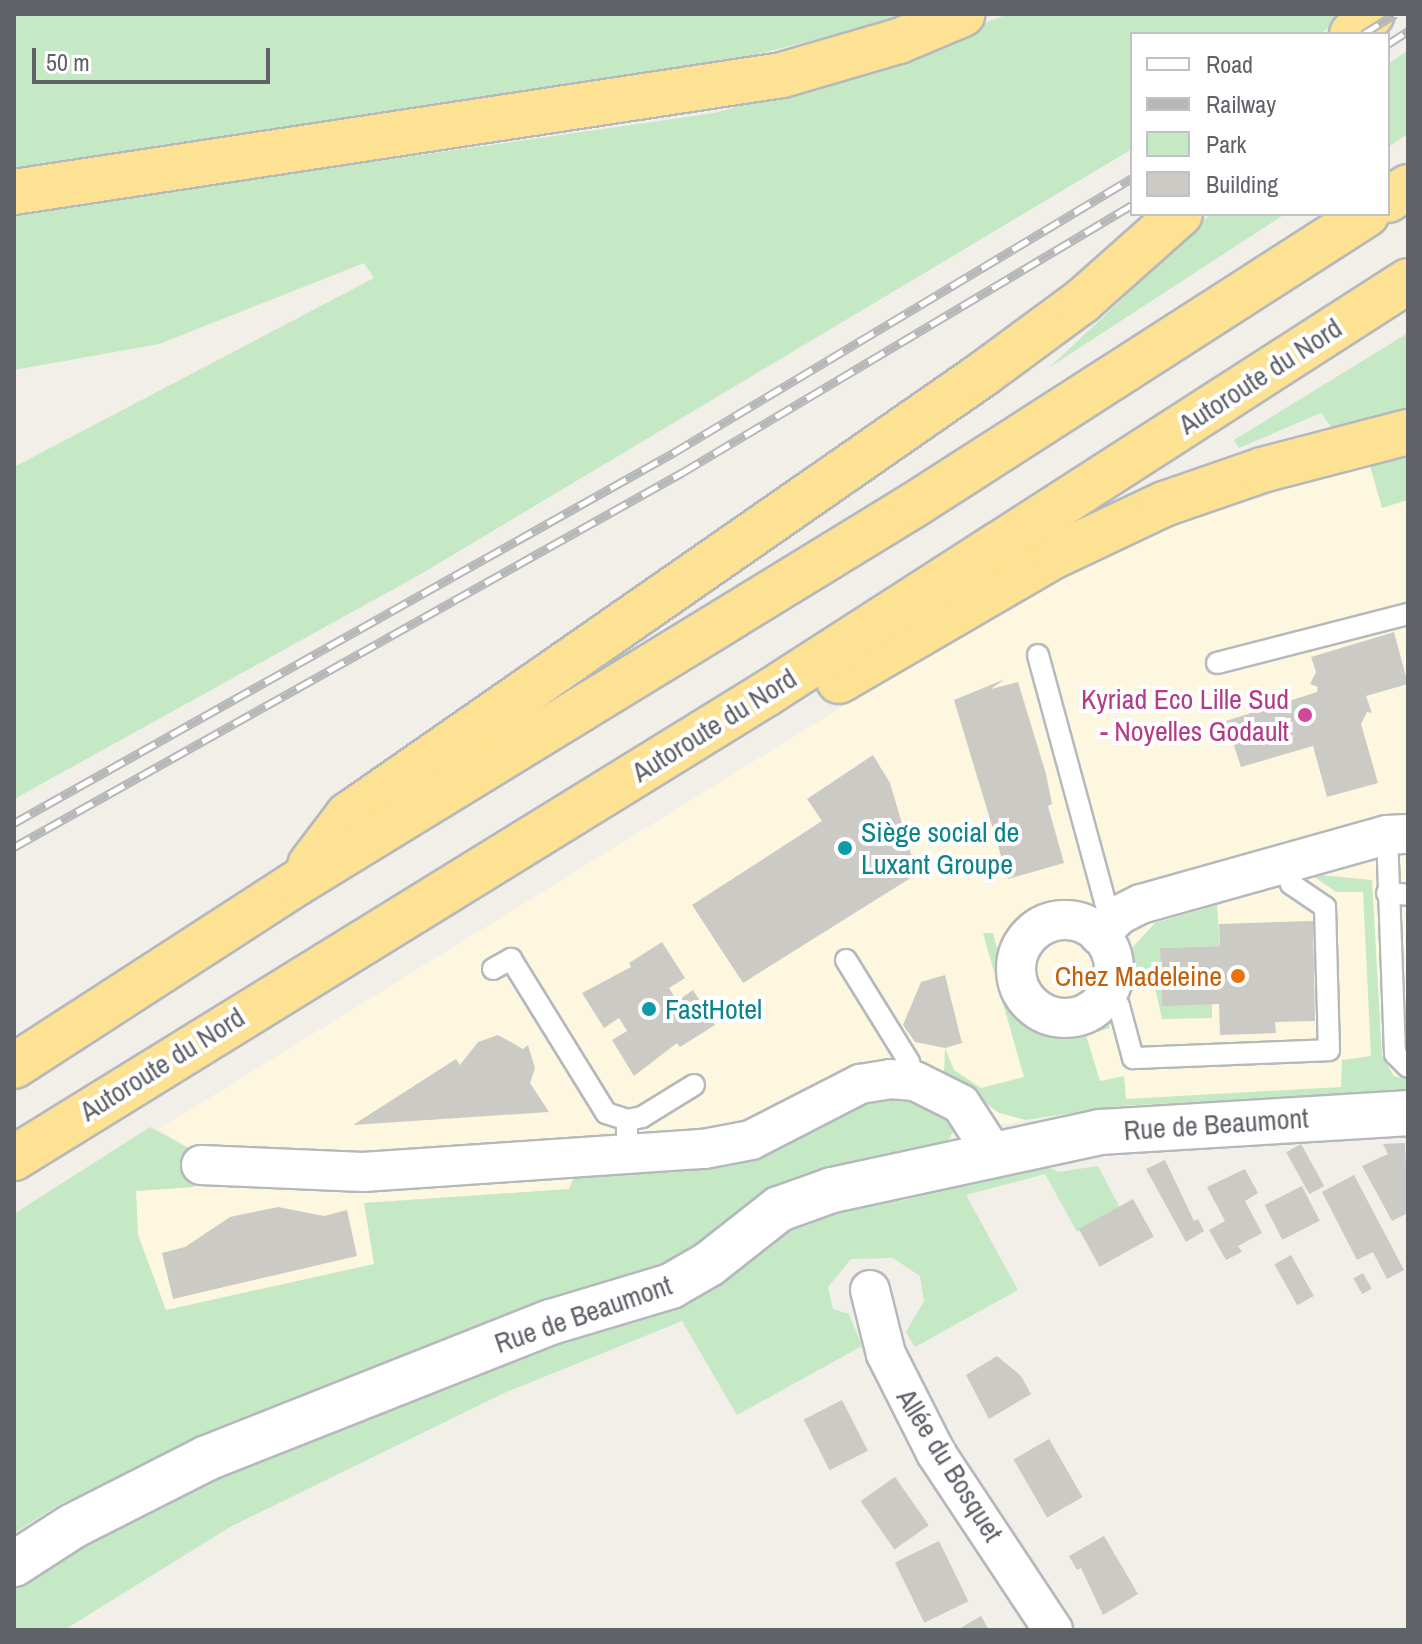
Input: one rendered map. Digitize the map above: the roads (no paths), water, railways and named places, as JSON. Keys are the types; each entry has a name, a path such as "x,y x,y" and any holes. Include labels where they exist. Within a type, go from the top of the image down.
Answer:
{"highway":[{"path":"14,192 782,75 899,41 963,14"},
{"path":"1354,32 1372,14"},
{"path":"1390,199 1408,187"},
{"path":"297,883 348,815 983,374 1082,301 1178,216"},
{"path":"14,1066 297,883 914,505 1364,216"},
{"name":"Autoroute du Nord","path":"14,1158 766,694 1408,281"},
{"path":"766,694 827,688 1054,556 1164,504 1262,470 1408,432"}],"street":[{"path":"1105,929 1113,961 1108,991 1087,1013 1054,1017 1039,1011 1018,985 1019,952 1039,927 1070,920 1105,929 1141,904 1284,862 1398,834"},
{"path":"201,1165 363,1172 627,1137 751,1140 860,1084 915,1081 961,1104 992,1152"},
{"name":"Rue de Beaumont","path":"14,1564 73,1526 207,1458 551,1322 671,1286 779,1209 832,1190 992,1152 1100,1132 1408,1113"},
{"name":"Allée du Bosquet","path":"870,1290 886,1354 936,1453 1053,1630"}],"lane":[{"path":"1217,663 1408,614"},
{"path":"1038,655 1105,929"},
{"path":"1398,834 1395,1054 1408,1067"},
{"path":"1108,991 1119,1006 1133,1058 1329,1050 1325,907 1291,884 1284,862"},
{"path":"493,969 511,959 606,1113 627,1137 642,1117 694,1085"},
{"path":"846,960 909,1062 915,1081"}],"railway":[{"path":"1366,32 1395,14"},
{"path":"1390,43 1408,31"},
{"path":"14,823 673,453 1130,179"},
{"path":"14,847 683,472 1130,206"}],"place":[{"name":"Kyriad Eco Lille Sud - Noyelles Godault","path":"1305,715"},
{"name":"Siège social de Luxant Groupe","path":"845,848"},
{"name":"Chez Madeleine","path":"1238,976"},
{"name":"FastHotel","path":"649,1009"}]}
